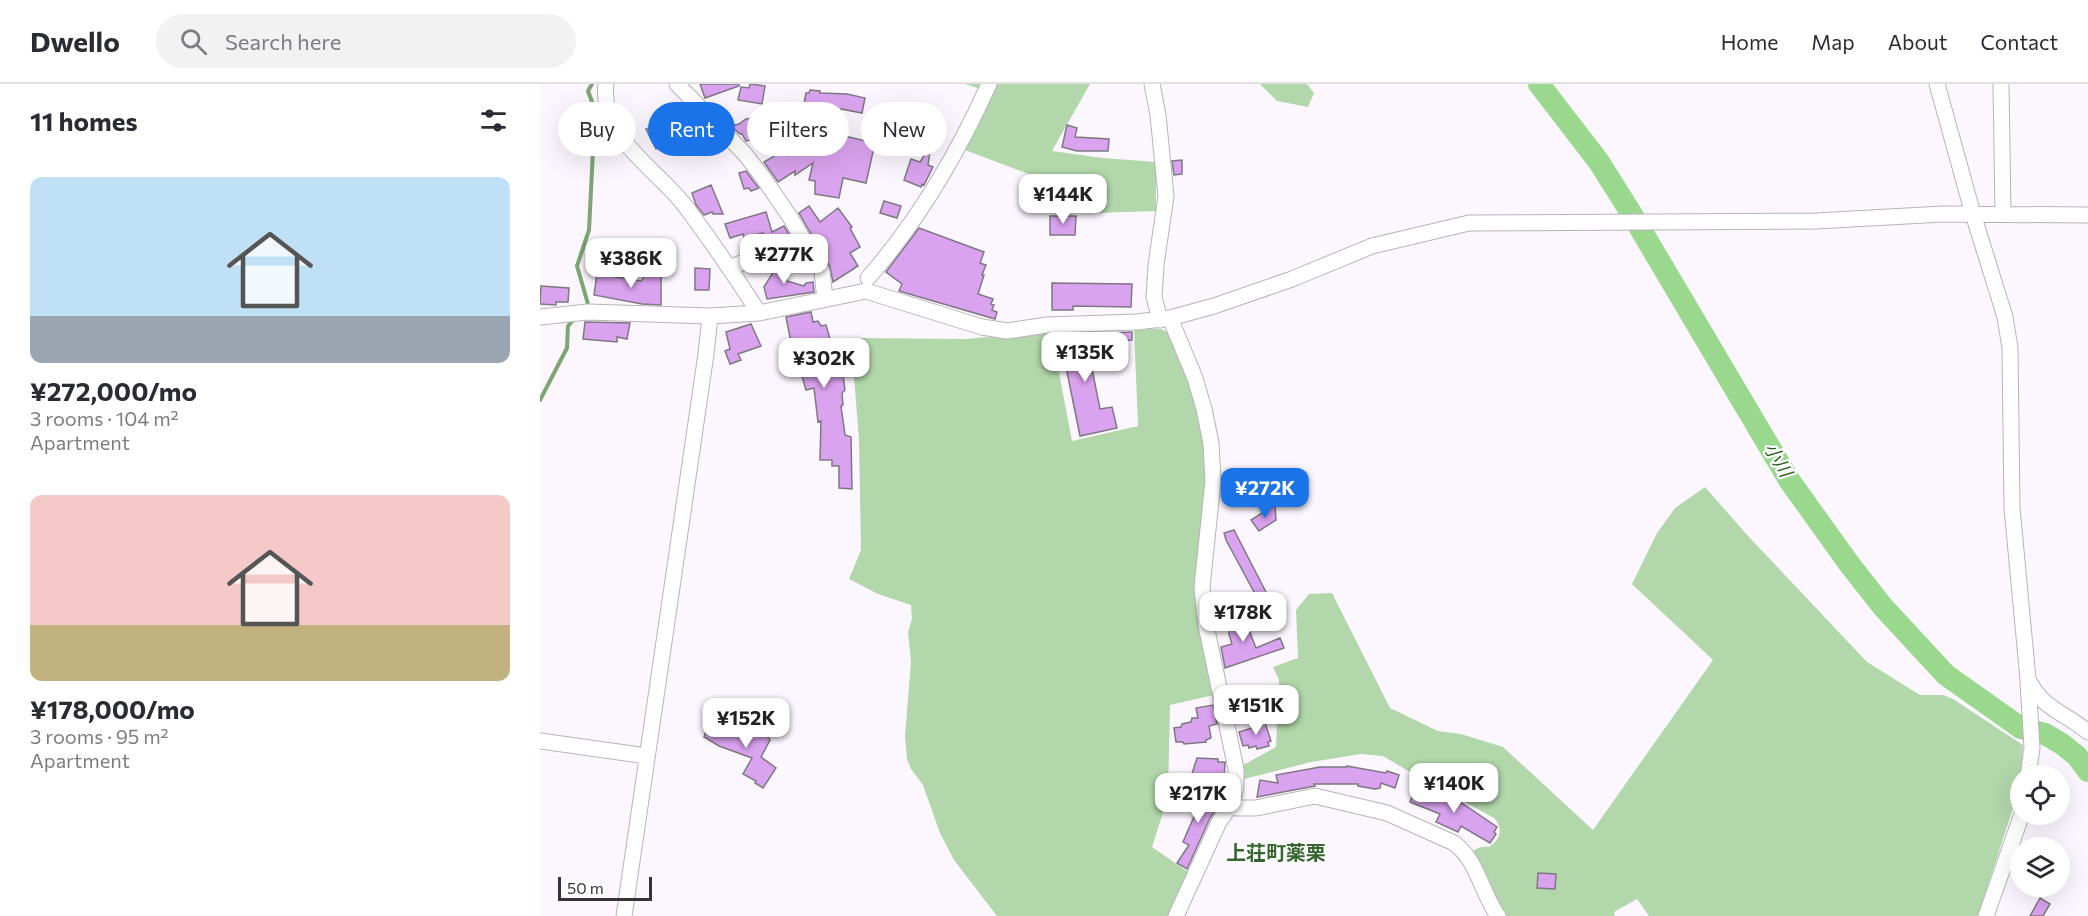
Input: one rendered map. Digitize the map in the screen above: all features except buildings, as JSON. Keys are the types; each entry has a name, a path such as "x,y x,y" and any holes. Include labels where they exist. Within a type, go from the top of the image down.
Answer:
{"street":[{"path":"605,102 606,84"},
{"path":"677,84 744,153 762,176 822,272 825,299"},
{"path":"868,278 920,211 973,119 989,84"},
{"path":"1152,84 1158,115 1166,196 1154,297 1195,378 1211,443 1213,481 1202,587 1206,625 1236,769 1236,788 1230,806 1219,822 1176,916"},
{"path":"1937,84 1973,214 2005,317 2010,348 2012,508 2028,679 2031,748 2029,765"},
{"path":"2001,84 2002,214"},
{"path":"636,140 647,157 683,196 749,286 755,307"},
{"path":"636,155 684,204 755,307"},
{"path":"540,317 588,312 710,315 866,291 982,327 1007,331 1047,325 1165,319 1214,306 1292,279 1372,246 1469,224 1816,221 1973,214 2088,215"},
{"path":"734,266 744,262 810,252"},
{"path":"624,916 705,366 710,315"},
{"path":"2028,679 2040,699 2088,732"},
{"path":"540,741 647,756"},
{"path":"1230,806 1256,808 1315,796 1387,813 1460,847 1476,870 1498,916"},
{"path":"1986,916 2018,825"}],"green space":[{"path":"965,84 1090,84 1052,151 1156,162 1156,211 1095,213 1047,211 1045,180 957,147 987,91"},
{"path":"1260,84 1307,84 1314,93 1308,107 1277,101"},
{"path":"1134,328 1161,329 1173,335 1184,360 1203,427 1208,470 1201,552 1218,694 1170,705 1168,797 1152,847 1191,874 1171,916 997,916 954,860 940,833 923,785 911,769 907,759 905,736 911,662 908,632 912,619 911,605 878,594 849,579 861,550 859,440 854,376 860,338 967,339 986,337 1006,339 1051,331 1072,441 1138,426"},
{"path":"1705,487 1867,662 1920,695 1943,695 1953,699 2023,745 2022,765 2010,765 2010,817 1978,916 1649,916 1637,899 1614,912 1615,916 1503,916 1472,855 1473,851 1489,847 1498,838 1500,830 1494,818 1452,795 1415,781 1410,772 1383,756 1361,754 1311,762 1244,779 1243,765 1276,747 1279,680 1273,667 1298,658 1296,610 1309,594 1332,593 1390,708 1438,731 1461,734 1503,747 1593,830 1713,660 1632,584 1657,533 1675,508"}],"waterway":[{"path":"585,307 588,304 577,266 589,230 595,110 588,91 592,84"},
{"name":"小川","path":"1539,84 1599,162 1789,480 1883,607 1946,675 2021,728 2045,734 2062,744 2077,756 2088,771"},
{"path":"540,400 567,348 568,326 574,319"}],"district":[{"name":"上荘町薬栗","path":"1276,853"}]}
